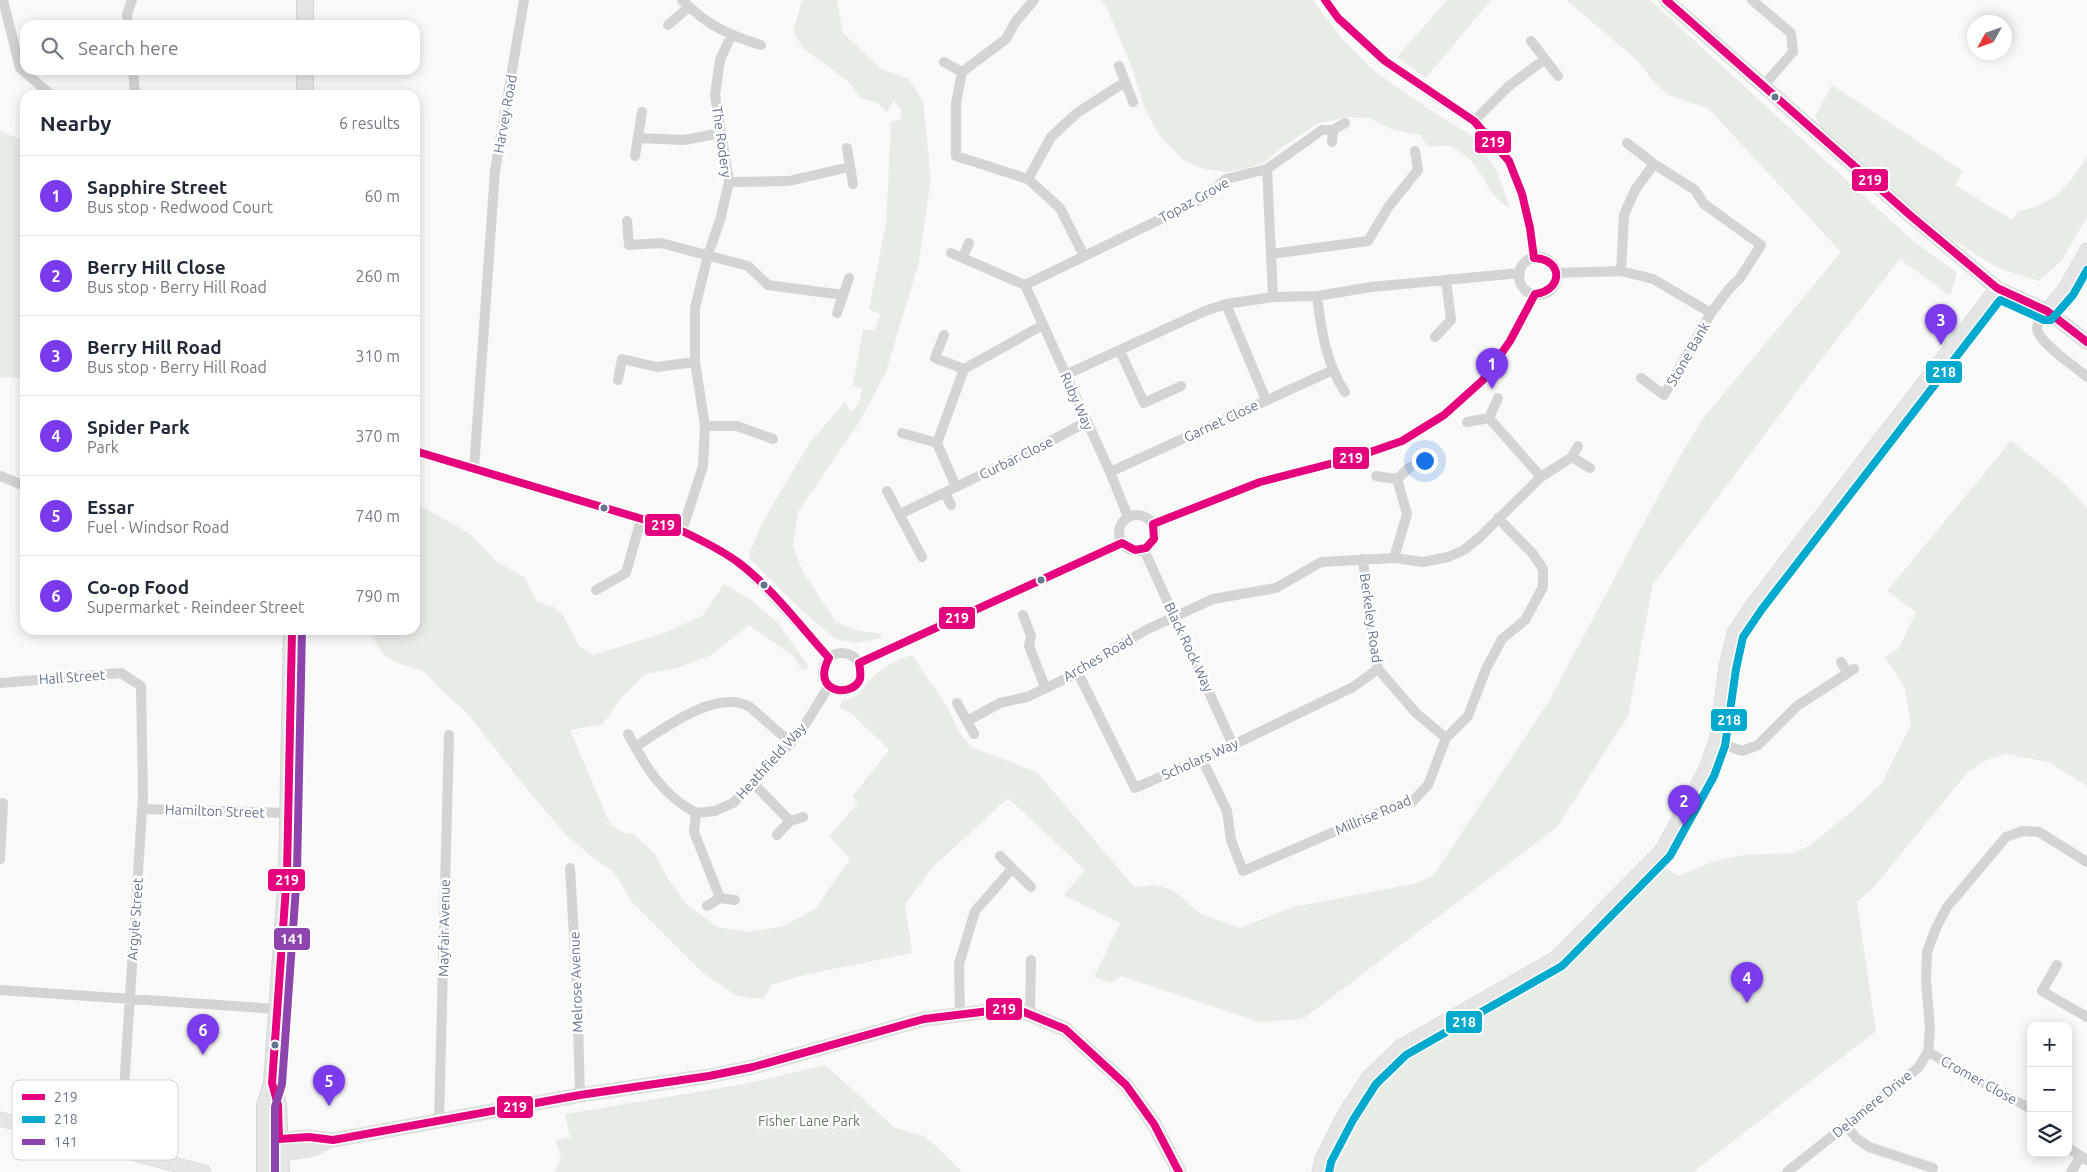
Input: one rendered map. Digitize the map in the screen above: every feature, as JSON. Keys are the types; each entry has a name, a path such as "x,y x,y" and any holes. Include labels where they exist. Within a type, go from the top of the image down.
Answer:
{"main road":[{"path":"305,0 305,20"},
{"path":"305,75 305,90"},
{"path":"281,1172 270,1153 278,1105 272,1083 287,873 292,635"}],"street":[{"path":"3,0 20,68"},
{"path":"128,20 127,14 132,0"},
{"name":"Harvey Road","path":"474,469 495,171 524,0"},
{"path":"1034,0 1016,21 1006,39 962,72 956,102 956,156 1028,179 1060,208 1084,256"},
{"path":"1326,0 1338,18 1385,61 1474,121 1509,161 1522,194 1530,228 1534,258"},
{"path":"1666,0 1911,216 1997,288 2047,311 2087,342"},
{"path":"1752,0 1792,33 1793,52 1763,86"},
{"path":"668,25 686,3 715,27 731,36 761,46"},
{"name":"The Rodery","path":"682,531 703,466 705,426 695,362 695,308 729,182 715,94 720,60 731,36"},
{"path":"1531,41 1558,76"},
{"path":"1474,121 1509,86 1545,59"},
{"path":"944,62 962,72"},
{"path":"1119,66 1133,102"},
{"path":"28,75 45,90"},
{"path":"134,75 135,90"},
{"path":"1028,179 1051,138 1076,113 1126,82"},
{"path":"635,156 642,112"},
{"name":"Topaz Grove","path":"1025,285 1204,198 1226,179 1266,169 1322,130 1333,130 1345,123"},
{"path":"1332,142 1333,130"},
{"path":"638,138 684,140 721,133"},
{"path":"1621,271 1624,215 1635,190 1654,164 1626,143"},
{"path":"847,148 853,184"},
{"path":"1271,254 1368,241 1389,206 1418,170 1415,151"},
{"name":"Stone Bank","path":"1641,378 1664,396 1711,313 1740,278 1761,245 1704,204 1695,190 1654,164"},
{"path":"729,182 789,181 849,167"},
{"path":"1266,169 1274,297"},
{"path":"1418,170 1429,176"},
{"path":"626,222 629,245 661,242 748,266 768,286 843,295"},
{"path":"963,257 969,243"},
{"path":"2087,250 2065,289 2039,322 2038,334 2045,343 2087,377"},
{"path":"951,253 1025,285"},
{"path":"1534,258 1544,258 1550,262 1557,273 1557,279 1547,293 1535,294 1523,287 1520,273 1526,262 1534,258"},
{"name":"Stone Bank","path":"1557,273 1621,271 1653,278 1711,313"},
{"path":"1065,375 1205,311 1226,304 1274,297 1317,296 1371,288 1520,273"},
{"path":"836,313 849,278"},
{"path":"1435,337 1451,320 1446,280"},
{"name":"Ruby Way","path":"1025,285 1110,472 1128,517"},
{"path":"1319,1172 1322,1159 1348,1108 1368,1078 1400,1047 1556,958 1662,850 1706,771 1716,742 1726,667 1734,633 1754,602 1997,288"},
{"path":"1153,524 1260,482 1353,458 1402,441 1444,414 1484,380 1510,341 1535,294"},
{"path":"1317,296 1321,331 1333,370 1345,392"},
{"path":"1226,304 1266,400"},
{"path":"956,487 937,443 964,369 1043,325"},
{"path":"944,335 936,358 964,369"},
{"path":"1120,351 1144,403 1181,386"},
{"path":"618,380 622,359 657,367 695,362"},
{"name":"Garnet Close","path":"1110,472 1333,370"},
{"path":"1489,418 1498,398"},
{"path":"1467,422 1489,418"},
{"path":"1489,418 1541,476"},
{"name":"Curbar Close","path":"900,514 1047,443 1086,422"},
{"path":"705,426 737,426 772,439"},
{"path":"902,433 937,443"},
{"path":"1578,446 1572,457 1590,468"},
{"path":"420,453 682,531 705,542 739,563 763,585 829,658"},
{"name":"Arches Road","path":"967,721 1000,703 1027,696 1078,673 1111,650 1174,616 1213,599 1276,588 1321,562 1394,558 1423,562 1448,557 1464,550 1479,538 1541,476 1572,457"},
{"path":"1397,479 1410,467"},
{"path":"0,476 20,484"},
{"path":"1376,476 1397,479"},
{"path":"1394,558 1407,514 1397,479"},
{"path":"886,491 922,557"},
{"path":"945,493 951,505"},
{"path":"1133,515 1145,516 1153,524 1155,530 1153,542 1144,550 1132,551 1122,543 1118,532 1123,521 1128,517 1133,515"},
{"name":"Millrise Road","path":"1202,759 1227,811 1230,840 1242,871 1386,808 1412,802 1428,785 1446,738 1468,716 1486,669 1502,639 1525,620 1543,587 1544,569 1533,554 1498,518"},
{"path":"596,590 626,573 641,519"},
{"path":"859,663 1122,543"},
{"name":"Black Rock Way","path":"1144,550 1234,745"},
{"name":"Berkeley Road","path":"1363,559 1373,646 1378,669 1416,713 1446,738"},
{"path":"1023,615 1031,636 1029,646 1045,687"},
{"path":"840,653 856,658 861,675 856,686 845,691 839,691 829,686 823,675 823,668 829,658 840,653"},
{"path":"1716,742 1742,751 1758,745 1798,706 1851,671 1841,662"},
{"name":"Scholars Way","path":"1078,673 1135,788 1234,745 1353,688 1378,669"},
{"name":"Hall Street","path":"0,683 121,674 141,686"},
{"name":"Argyle Street","path":"125,1080 142,809 141,686"},
{"name":"Heathfield Way","path":"696,813 715,812 732,803 791,743 829,686"},
{"path":"635,747 680,718 712,705 731,702 750,707 791,743"},
{"path":"957,703 974,734"},
{"path":"628,734 649,772 670,796 696,813 694,832 720,898"},
{"name":"Mayfair Avenue","path":"439,1120 449,735"},
{"path":"752,783 790,821"},
{"path":"0,859 3,803"},
{"name":"Hamilton Street","path":"142,809 288,813"},
{"path":"777,835 790,821 803,817"},
{"path":"1928,1052 1930,1029 1926,952 1947,907 2006,837 2023,831 2039,832 2087,862"},
{"path":"1000,856 1031,887"},
{"name":"Melrose Avenue","path":"570,868 577,988 580,1095"},
{"path":"960,1014 959,964 974,911 1012,870"},
{"path":"707,906 720,898 735,900"},
{"path":"1030,1015 1031,960"},
{"path":"2057,964 2042,991 2087,1017"},
{"path":"0,990 276,1009"},
{"path":"270,1153 309,1137 333,1140 580,1095 709,1076 753,1067 924,1019 1014,1008 1066,1029 1126,1085 1154,1124 1179,1172"},
{"name":"Cromer Close","path":"1928,1052 2027,1107"},
{"name":"Delamere Drive","path":"1787,1172 1918,1068 1928,1052"},
{"path":"1846,1125 1856,1138 1870,1147 1933,1168"},
{"path":"2071,1172 2084,1158 2072,1150"},
{"path":"148,1160 177,1169 204,1172"}],"green space":[{"path":"802,0 837,0 843,33 881,69 909,79 923,101 931,177 919,262 886,372 860,421 798,512 793,546 803,572 836,622 859,631 879,633 882,638 855,643 835,639 797,606 748,557 761,525 810,442 845,402 851,412 859,403 862,389 853,385 863,329 875,331 880,314 869,309 886,223 891,122 901,119 901,110 893,101 887,112 877,103 860,98 850,83 803,48 793,31"},
{"path":"1101,0 1313,0 1342,39 1374,71 1436,114 1471,135 1496,169 1510,208 1501,203 1495,196 1469,158 1451,146 1427,146 1421,135 1393,130 1369,118 1349,117 1319,123 1282,147 1265,162 1245,169 1227,172 1205,169 1184,161 1158,134 1144,106 1132,68 1107,8"},
{"path":"1447,0 1491,0 1426,78 1397,57"},
{"path":"1566,0 1650,0 1912,240 1957,273 1950,296 1900,259 1812,371 1653,584 1628,716 1557,827 1303,1019 1260,1022 1121,976 1110,983 1094,977 1120,923 1064,895 1085,870 1008,798 933,867 905,904 912,953 808,974 771,985 764,999 737,996 703,973 633,903 613,871 596,860 567,836 466,712 440,689 424,671 400,664 383,654 371,635 420,635 420,506 469,533 496,561 524,577 537,602 554,607 564,617 579,646 593,655 667,632 703,615 724,584 748,598 777,622 809,667 802,670 794,657 749,625 711,655 677,668 645,674 620,699 603,724 570,730 610,824 624,833 634,834 655,854 667,877 685,903 717,927 748,932 784,926 815,909 850,859 829,836 858,803 852,797 889,750 853,715 840,707 842,700 858,695 869,681 886,666 912,655 948,708 958,731 971,747 1037,772 1134,887 1155,885 1172,890 1201,914 1240,928 1293,907 1413,884 1433,876 1549,701 1676,463 1702,420 1841,252 1709,109 1669,95 1654,82 1637,60"},
{"path":"1832,85 1963,171 1955,185 2012,220 2018,211 2041,204 2059,193 2087,157 2087,217 2062,260 2039,281 1998,268 1939,231 1822,128 1815,116"},
{"path":"0,131 20,139 20,378 0,377"},
{"path":"2011,441 2062,481 2087,508 2087,786 2049,762 2005,754 1984,761 1967,773 1874,887 1857,902 1876,1031 1693,1172 1331,1172 1335,1158 1360,1112 1389,1076 1419,1051 1549,974 1604,929 1645,888 1662,865 1678,876 1715,861 1744,855 1792,853 1809,846 1850,813 1882,783 1911,724 1905,688 1885,657 1899,648 1916,612 1887,591"},
{"name":"Fisher Lane Park","path":"825,1065 895,1128 925,1136 963,1172 554,1172 561,1159 556,1140 570,1138 565,1114 744,1084"}],"transit line":[{"name":"219","path":"420,452 682,531 719,550 751,573 786,608 829,658 825,670 825,679 829,685 835,689 842,690 850,689 860,679 859,663 1122,543 1135,550 1146,548 1154,539 1153,524 1260,482 1353,458 1402,441 1444,415 1483,380 1510,341 1535,294 1551,287 1555,281 1555,269 1550,263 1534,258 1530,228 1522,194 1509,161 1474,121 1385,61 1338,18 1325,0"},
{"name":"219","path":"1666,0 1911,216 1997,288 2047,311 2087,342"},
{"name":"218","path":"1329,1172 1331,1162 1353,1120 1376,1084 1406,1055 1562,966 1670,856 1714,776 1725,746 1736,669 1743,637 1762,609 2000,300 2044,320 2051,320 2073,295 2087,270"},
{"name":"219","path":"292,635 287,873 272,1083 278,1105 279,1139 309,1137 333,1140 580,1095 709,1076 753,1067 924,1019 1014,1008 1065,1029 1126,1085 1154,1124 1179,1172"},
{"name":"141","path":"275,1172 275,1107 282,1084 297,873 302,635"}],"place":[{"name":"Berry Hill Road","path":"1941,345"},
{"name":"Sapphire Street","path":"1492,389"},
{"name":"Berry Hill Close","path":"1684,826"},
{"name":"Spider Park","path":"1747,1003"},
{"name":"Co-op Food","path":"203,1055"},
{"name":"Essar","path":"329,1106"}]}
